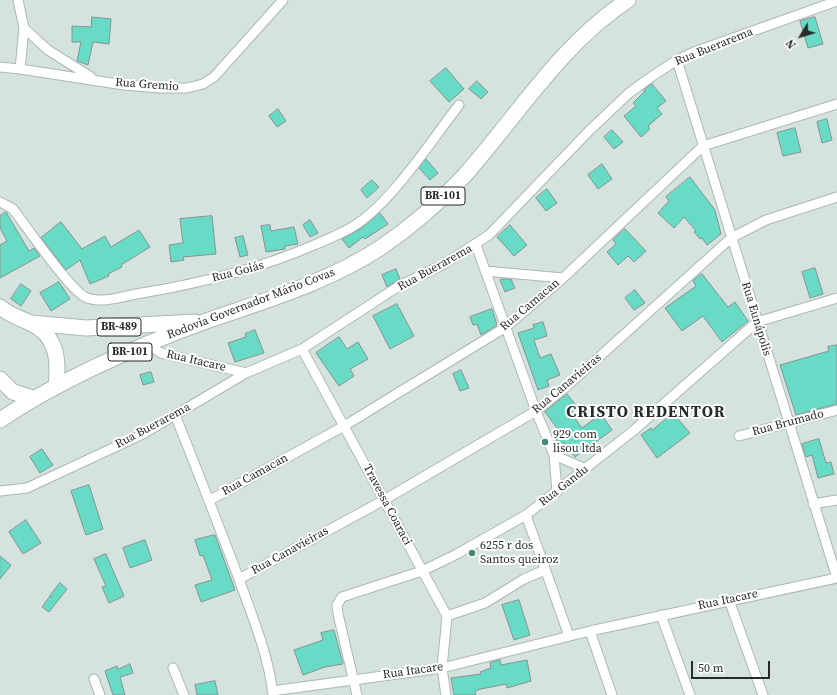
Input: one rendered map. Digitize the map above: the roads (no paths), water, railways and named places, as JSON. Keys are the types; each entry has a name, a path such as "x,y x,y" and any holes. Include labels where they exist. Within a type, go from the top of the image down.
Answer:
{"main road":[{"name":"Rodovia Governador Mário Covas","path":"0,420 33,398 56,386 147,344 327,276 355,263 401,233 425,214 465,174 548,72 569,50 596,25 628,0"},
{"name":"BR-489","path":"0,307 6,318 31,323 86,328 206,322"},
{"name":"BR-489","path":"31,323 45,333 52,341 57,354 56,386"},
{"path":"0,379 13,392 33,398"}],"street":[{"path":"18,0 24,28 20,69"},
{"name":"Rua Gremio","path":"0,68 20,69 124,85 160,88 187,88 203,84 214,77 283,0"},
{"name":"Rua Buerarema","path":"0,491 27,488 143,434 246,373 302,349 399,286 444,264 476,245 489,235 565,154 624,98 651,77 677,60 725,40 837,1"},
{"path":"24,28 48,50 95,80"},
{"name":"Rua Eunápolis","path":"677,60 788,424 837,578"},
{"name":"Rua Camacan","path":"210,500 344,426 506,327 563,278 703,146 837,104"},
{"name":"Rua Goiás","path":"0,202 13,209 70,282 81,295 87,298 97,300 109,299 182,287 277,261 341,234 358,224 387,197 459,105"},
{"name":"Rua Canavieiras","path":"239,579 384,500 536,412 567,386 731,238 766,220 837,197"},
{"path":"476,245 536,412 554,455 557,492"},
{"path":"485,271 563,278"},
{"name":"Rua Gandu","path":"354,680 338,614 338,601 347,594 422,571 457,554 526,515 633,431 757,322 837,298"},
{"name":"Rua Itacare","path":"147,344 161,353 246,373"},
{"name":"Travessa Coaraci","path":"302,349 447,616"},
{"name":"Rua Brumado","path":"739,436 837,410"},
{"name":"Rua Itacare","path":"175,415 210,500 254,619 272,693 442,668 590,631 837,578"},
{"path":"554,455 586,469"},
{"path":"813,504 837,500"},
{"path":"526,515 569,636"},
{"path":"446,695 442,668 447,616 485,603 524,579 545,570"},
{"path":"729,600 763,695"},
{"path":"661,615 690,695"},
{"path":"590,631 612,695"},
{"path":"173,668 184,695"},
{"path":"94,679 100,695"},
{"path":"354,680 357,695"}],"place":[{"name":"929 com lisou ltda","path":"545,442"},
{"name":"6255 r dos Santos queiroz","path":"472,553"}],"district":[{"name":"CRISTO REDENTOR","path":"646,413"}]}
